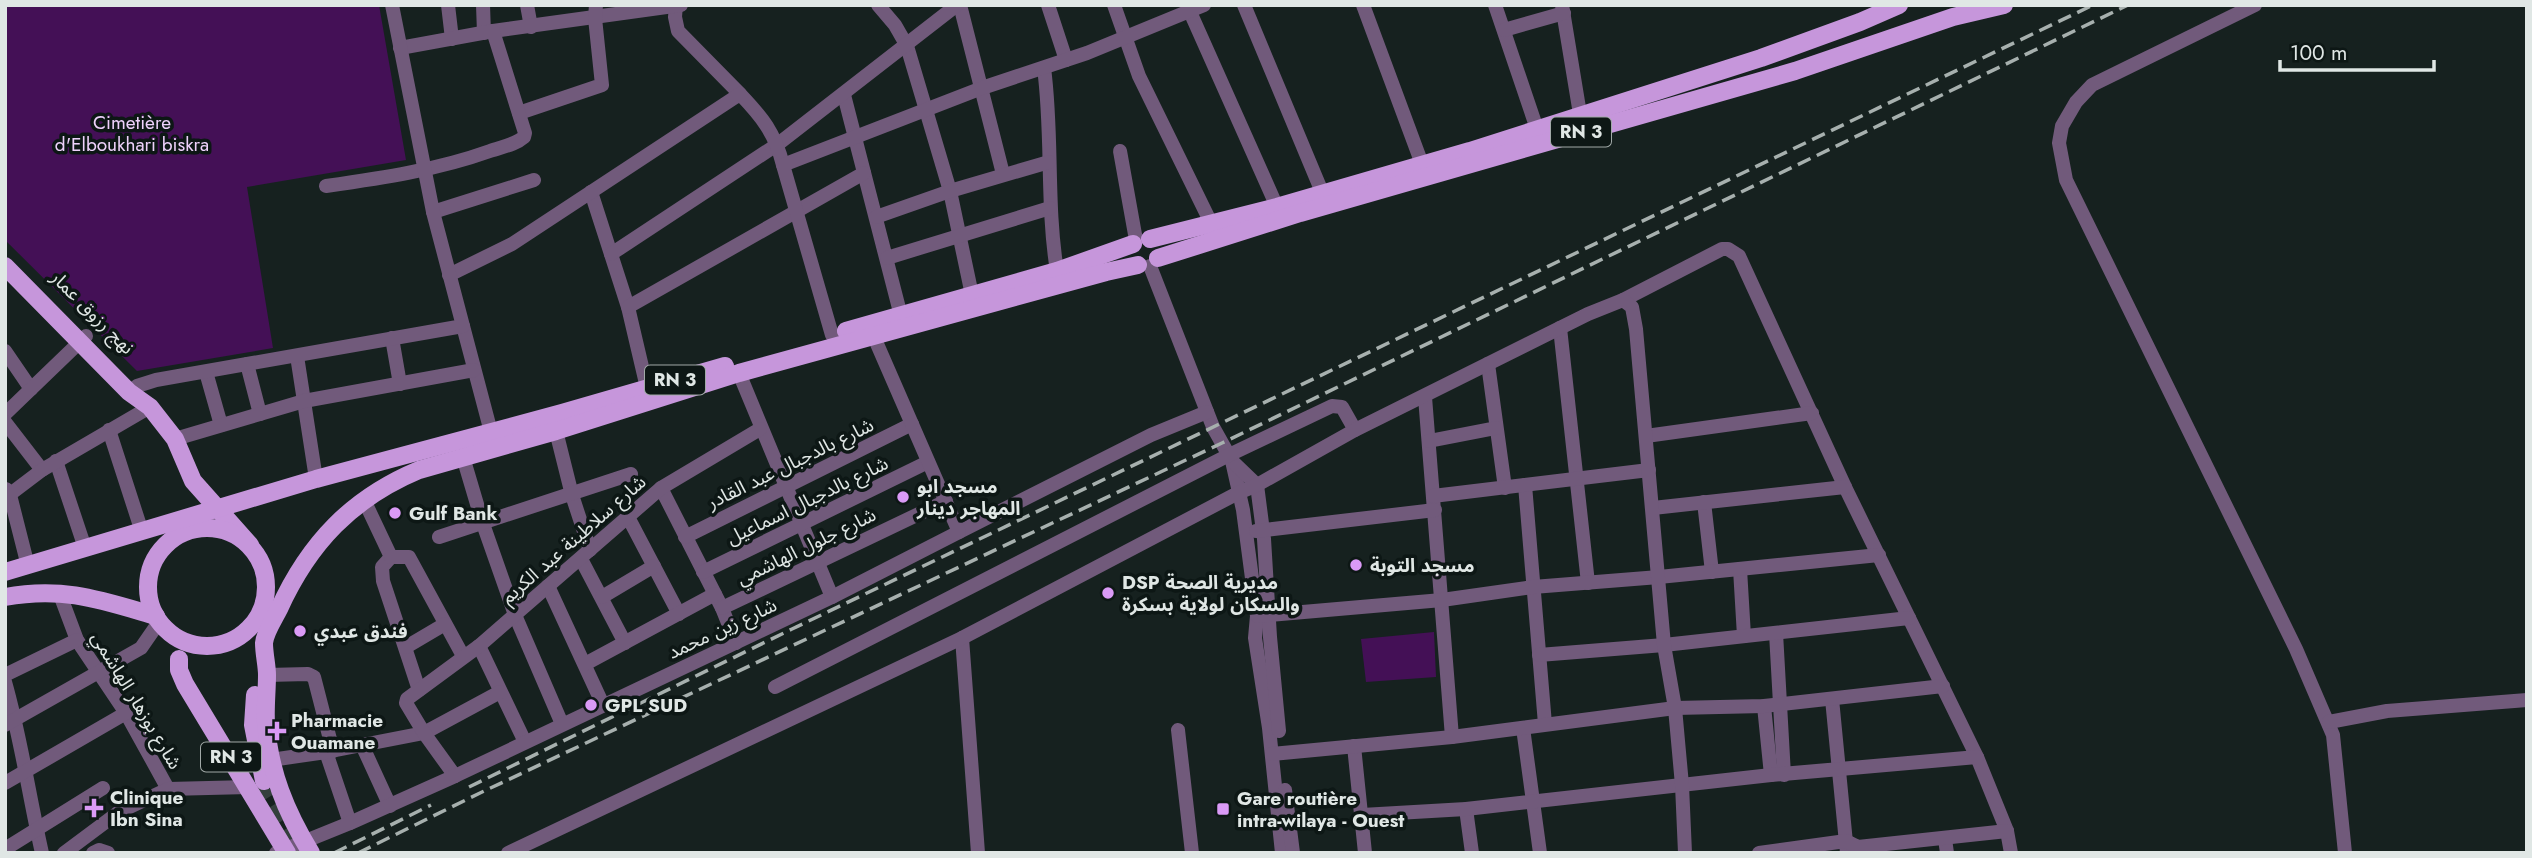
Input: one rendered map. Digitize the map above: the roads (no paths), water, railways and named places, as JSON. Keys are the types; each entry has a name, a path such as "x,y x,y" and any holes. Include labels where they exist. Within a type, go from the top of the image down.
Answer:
{"main road":[{"name":"RN 3","path":"188,527 215,508 901,316 1057,271 1140,241 1277,206 1537,129 1761,58 1899,5"},
{"name":"RN 3","path":"262,610 293,579 321,540 346,513 397,479 739,373 1106,272 1149,263 1300,213 1795,71 1953,16 2004,5"},
{"path":"1140,241 1157,245 1149,263 1130,253 1140,241"},
{"name":"نهج رزوق عمار","path":"5,254 82,340"},
{"name":"نهج رزوق عمار","path":"5,266 148,405 175,439 193,481"},
{"path":"193,481 260,558 267,589 262,610 264,641"},
{"path":"161,623 149,593 150,569 168,542 188,527 194,504 193,481"},
{"path":"5,572 142,532 206,527 230,532 250,545"},
{"name":"RN 3","path":"257,784 253,725 257,672 264,641 293,579"},
{"path":"5,597 26,593 74,594 161,623 183,641 201,646 219,645 236,639 250,629 262,610"},
{"name":"RN 3","path":"161,623 179,659 179,670 185,684 257,784 283,851"},
{"name":"RN 3","path":"264,641 267,675 266,726 271,760 287,811 307,847"}],"street":[{"path":"392,5 433,212 491,432"},
{"path":"448,5 452,39"},
{"path":"327,186 424,171 522,140 526,133 489,32 483,5"},
{"path":"527,5 531,27"},
{"path":"878,5 895,25 907,46 950,191 972,295"},
{"path":"611,254 778,144 958,5 1003,174"},
{"path":"1048,5 1066,60"},
{"path":"1114,5 1139,76 1211,223"},
{"path":"1244,5 1322,192"},
{"path":"1363,5 1422,164"},
{"path":"1495,5 1537,129"},
{"path":"2255,5 2092,85 2069,111 2062,126 2059,143 2066,180 2296,649 2329,722 2336,756 2345,853"},
{"path":"400,48 531,27 595,12 677,6 678,31 764,119 778,144 832,335"},
{"path":"783,165 982,88 1125,38 1194,7 1277,206"},
{"path":"1504,30 1563,9 1580,114"},
{"path":"519,113 602,85 595,12"},
{"path":"1044,68 1049,120 1050,208 1057,271"},
{"path":"449,275 512,244 740,94"},
{"path":"844,94 901,316"},
{"path":"1120,151 1140,241"},
{"path":"876,218 950,191 1049,162"},
{"path":"628,307 864,173"},
{"path":"433,212 534,180"},
{"path":"591,192 628,307 647,388"},
{"path":"887,258 1050,208"},
{"path":"508,853 962,638 1256,485 1355,430 1722,249 1734,252 1743,263 1845,487 1977,757 2007,831 2011,853"},
{"path":"1149,263 1213,427 1231,458 1256,485 1263,531 1263,614 1255,638 1293,853"},
{"path":"1623,300 1632,307 1636,329 1664,645 1675,708 1685,853"},
{"path":"133,389 247,364 463,326"},
{"path":"1560,328 1587,583"},
{"path":"874,337 959,532"},
{"path":"392,338 400,384"},
{"path":"5,414 82,340"},
{"path":"5,351 31,389"},
{"path":"297,356 316,479"},
{"path":"247,364 260,414"},
{"path":"1488,364 1505,488"},
{"path":"175,439 304,401 474,370"},
{"path":"206,372 221,425"},
{"path":"739,373 832,597"},
{"path":"1425,397 1452,737"},
{"path":"28,566 7,494 148,405"},
{"path":"775,687 1332,405 1342,407 1355,430"},
{"name":"شارع زين محمد","path":"283,851 307,847 350,823 832,597 1151,435 1207,412"},
{"path":"1646,436 1812,413"},
{"path":"5,422 42,470"},
{"name":"شارع بالدجبال عبد القادر","path":"685,537 912,424"},
{"path":"1429,441 1496,428"},
{"name":"شارع سلاطينة عبد الكريم","path":"419,690 479,646 661,488 760,429"},
{"path":"109,430 142,532"},
{"path":"556,431 586,554 602,597 625,643"},
{"path":"463,457 515,615 562,724"},
{"path":"1231,458 1263,614"},
{"path":"56,461 85,548"},
{"name":"شارع بالدجبال اسماعيل","path":"703,572 928,462"},
{"path":"1248,531 1263,531 1434,503 1505,488 1649,470"},
{"path":"439,537 631,474"},
{"path":"1525,485 1545,724"},
{"path":"1653,508 1845,487"},
{"path":"661,488 722,608 736,643"},
{"path":"364,500 391,558"},
{"name":"شارع جلول الهاشمي","path":"722,608 946,501"},
{"path":"1704,502 1712,572"},
{"path":"628,517 679,614"},
{"path":"1263,614 1442,600 1534,587 1659,578 1879,555"},
{"path":"391,558 409,557 463,656"},
{"path":"391,558 381,572 419,690 407,699 406,703 455,776"},
{"path":"602,597 654,566"},
{"path":"1740,569 1744,636"},
{"path":"548,586 603,705"},
{"name":"شارع بوزهار الهاشمي","path":"59,592 77,640 126,713 168,789"},
{"path":"585,664 715,594"},
{"path":"1539,655 1664,645 1909,618"},
{"path":"10,722 141,648 161,623"},
{"path":"406,647 445,624"},
{"path":"1776,633 1780,704 1778,775"},
{"path":"962,638 978,853"},
{"path":"5,675 77,640"},
{"path":"479,646 525,742"},
{"path":"267,675 309,674 314,677 329,751 350,823"},
{"path":"5,682 10,722 42,853"},
{"path":"1276,754 1452,737 1675,708 1764,706 1942,686"},
{"path":"271,760 424,733 500,692"},
{"path":"1832,699 1850,848"},
{"path":"2329,722 2387,711 2527,700"},
{"path":"1764,706 1778,775"},
{"path":"5,783 126,713"},
{"path":"1522,728 1540,853"},
{"path":"1178,730 1192,853"},
{"path":"362,745 390,806"},
{"path":"1354,746 1365,853"},
{"path":"1276,754 1282,853"},
{"path":"1362,815 1534,802 1778,775 1977,757"},
{"path":"73,850 119,812 168,789 257,784"},
{"path":"5,849 103,788"},
{"path":"1466,808 1472,853"},
{"path":"1759,853 1946,846 2007,831"},
{"path":"93,853 99,850 108,853"}],"tunnel":[{"path":"256,784 299,853"}],"railway":[{"path":"469,787 792,629 2093,5"},
{"path":"358,853 1222,443 2128,5"},
{"path":"334,853 431,805"}],"place":[{"name":"مسجد ابو المهاجر دينار","path":"903,497"},
{"name":"Gulf Bank","path":"395,513"},
{"name":"مسجد التوبة","path":"1356,565"},
{"name":"DSP مديرية الصحة والسكان لولاية بسكرة","path":"1108,593"},
{"name":"فندق عبدي","path":"300,631"},
{"name":"GPL SUD","path":"591,705"},
{"name":"Pharmacie Ouamane","path":"277,731"},
{"name":"Clinique Ibn Sina","path":"94,808"},
{"name":"Gare routière intra-wilaya - Ouest","path":"1223,809"}],"park label":[{"name":"Cimetière d'Elboukhari biskra","path":"132,133"}]}
